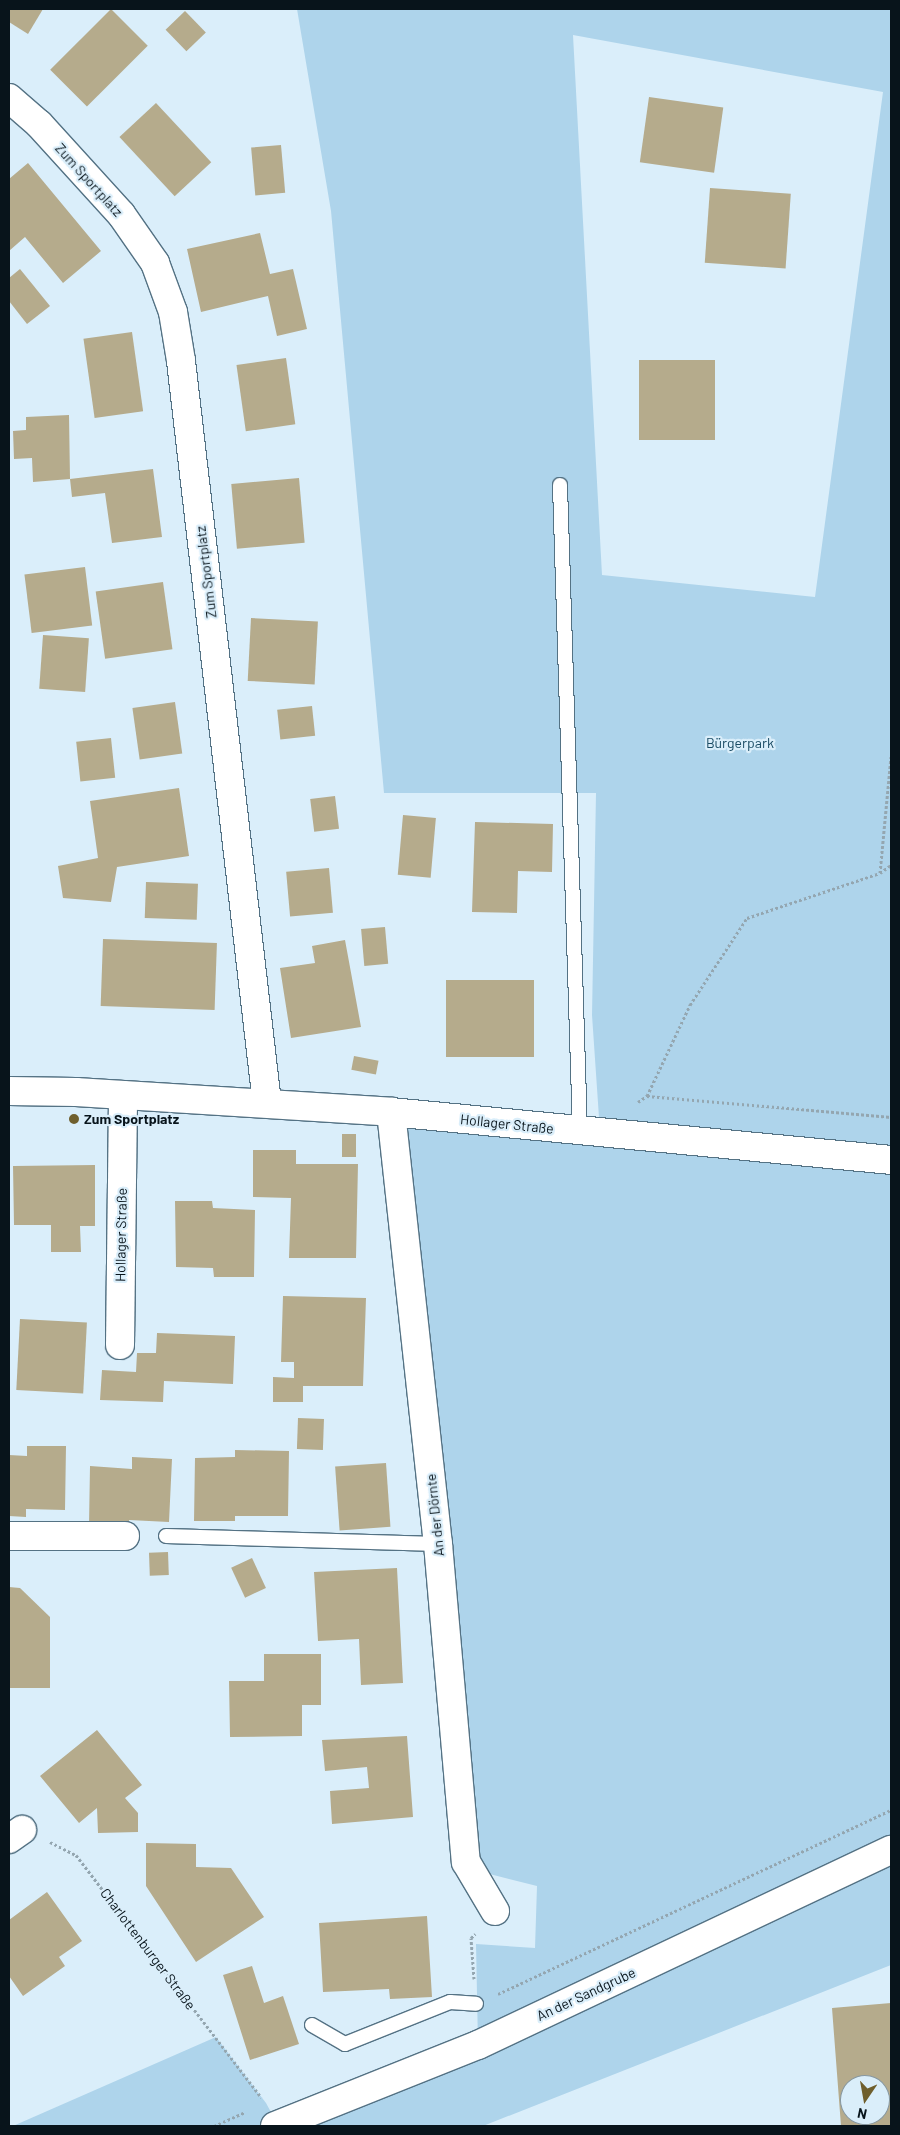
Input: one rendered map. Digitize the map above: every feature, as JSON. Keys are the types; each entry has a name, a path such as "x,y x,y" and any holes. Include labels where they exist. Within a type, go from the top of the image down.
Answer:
{"street":[{"name":"Zum Sportplatz","path":"9,98 39,124 121,214 155,263 173,312 181,361 267,1103"},
{"name":"Hollager Straße","path":"9,1091 123,1095 391,1112 891,1160"},
{"name":"Hollager Straße","path":"120,1346 123,1095"},
{"name":"An der Dörnte","path":"391,1112 438,1544 466,1862 495,1911"},
{"path":"9,1536 125,1536"},
{"name":"An der Sandgrube","path":"270,2115 478,2045 891,1850"}],"lane":[{"path":"560,485 590,1132"},
{"path":"166,1536 438,1544"},
{"path":"312,2024 345,2044 450,2002 476,2004"}],"path":[{"path":"880,873 891,757"},
{"path":"590,1132 647,1096 690,1005 747,918 880,873 891,865"},
{"path":"647,1096 891,1117"},
{"path":"495,1911 471,1938 476,2004 891,1810"},
{"name":"Charlottenburger Straße","path":"15,1834 76,1855 270,2115"},
{"path":"214,2126 248,2111"}],"green space":[{"name":"Bürgerpark","path":"297,9 891,9 891,1965 483,2126 13,2126 216,2037 266,2103 278,2125 478,2045 476,1944 535,1948 537,1886 478,1871 391,1112 600,1132 592,1015 596,793 384,793 331,211","holes":["573,35 883,92 815,597 602,575"]}],"building":[{"path":"9,9 43,9 28,34 9,22"},
{"path":"111,9 148,46 87,107 50,70"},
{"path":"185,11 206,33 186,51 166,30"},
{"path":"649,97 723,107 714,173 640,162"},
{"path":"156,103 211,162 175,196 119,137"},
{"path":"281,145 285,193 255,195 251,148"},
{"path":"28,163 101,251 63,283 25,237 9,251 9,179"},
{"path":"710,188 791,194 786,268 705,263"},
{"path":"260,233 270,274 293,269 307,329 277,336 268,296 201,312 187,249"},
{"path":"20,269 50,306 27,324 9,301 9,278"},
{"path":"132,332 143,411 95,418 83,339"},
{"path":"286,358 295,424 246,431 236,365"},
{"path":"639,360 715,360 715,440 639,440"},
{"path":"69,415 70,479 33,482 32,458 14,459 13,431 26,430 26,417"},
{"path":"153,469 162,537 112,543 105,493 72,497 70,479"},
{"path":"299,478 305,543 237,549 231,484"},
{"path":"85,567 92,626 32,633 24,574"},
{"path":"163,582 172,649 105,659 96,591"},
{"path":"251,618 318,622 315,684 248,681"},
{"path":"43,635 89,638 85,692 39,689"},
{"path":"175,702 182,753 140,759 132,708"},
{"path":"312,706 315,736 280,739 277,710"},
{"path":"111,738 115,778 80,781 76,742"},
{"path":"179,788 189,856 117,867 111,902 63,898 58,866 98,858 90,801"},
{"path":"335,796 339,829 314,832 310,799"},
{"path":"403,815 436,818 431,878 398,875"},
{"path":"475,822 553,824 552,872 518,871 517,913 472,912"},
{"path":"329,868 333,913 290,917 286,872"},
{"path":"146,882 198,884 197,920 145,918"},
{"path":"385,927 388,964 364,966 361,929"},
{"path":"103,939 217,943 215,1010 101,1006"},
{"path":"345,940 361,1027 291,1038 280,968 315,963 312,946"},
{"path":"446,980 534,980 534,1057 446,1057"},
{"path":"354,1056 379,1061 376,1075 351,1070"},
{"path":"342,1134 356,1134 356,1157 342,1157"},
{"path":"253,1150 296,1150 296,1164 358,1164 356,1258 289,1258 291,1198 253,1197"},
{"path":"95,1165 95,1226 80,1226 81,1252 51,1252 51,1225 14,1225 13,1166"},
{"path":"175,1201 212,1201 213,1208 255,1210 254,1277 214,1277 213,1268 176,1267"},
{"path":"283,1296 366,1298 363,1386 303,1386 303,1402 273,1402 273,1377 294,1378 294,1362 281,1362"},
{"path":"20,1319 87,1323 83,1393 16,1390"},
{"path":"157,1333 235,1336 233,1384 164,1381 163,1402 100,1400 102,1370 136,1372 137,1353 156,1353"},
{"path":"298,1418 324,1419 323,1450 297,1449"},
{"path":"27,1446 66,1446 65,1510 26,1509 26,1517 9,1516 9,1455 27,1456"},
{"path":"235,1450 289,1451 288,1516 235,1516 235,1521 194,1521 195,1458 235,1457"},
{"path":"132,1457 172,1459 169,1522 129,1520 129,1527 89,1526 90,1466 132,1469"},
{"path":"386,1463 390,1527 340,1530 335,1467"},
{"path":"168,1552 169,1575 150,1576 149,1553"},
{"path":"252,1558 266,1588 245,1598 231,1568"},
{"path":"397,1568 403,1683 361,1685 359,1639 318,1641 314,1572"},
{"path":"9,1587 20,1588 50,1617 50,1688 9,1688"},
{"path":"264,1654 321,1654 321,1705 302,1705 302,1736 230,1737 229,1681 264,1681"},
{"path":"97,1730 142,1785 125,1798 138,1813 138,1832 98,1833 97,1808 79,1823 40,1776"},
{"path":"407,1736 413,1817 332,1824 330,1791 369,1788 367,1767 325,1771 322,1740"},
{"path":"146,1843 196,1844 196,1867 231,1868 264,1917 196,1962 146,1886"},
{"path":"47,1892 82,1941 59,1957 65,1966 23,1996 9,1976 9,1920"},
{"path":"427,1916 432,1997 390,1999 389,1989 323,1992 319,1923"},
{"path":"252,1966 264,2003 283,1996 299,2044 250,2060 223,1975"},
{"path":"891,2003 891,2126 841,2125 890,2125 890,2075 840,2075 840,2113 832,2008"}],"place":[{"name":"Zum Sportplatz","path":"74,1119"}]}
